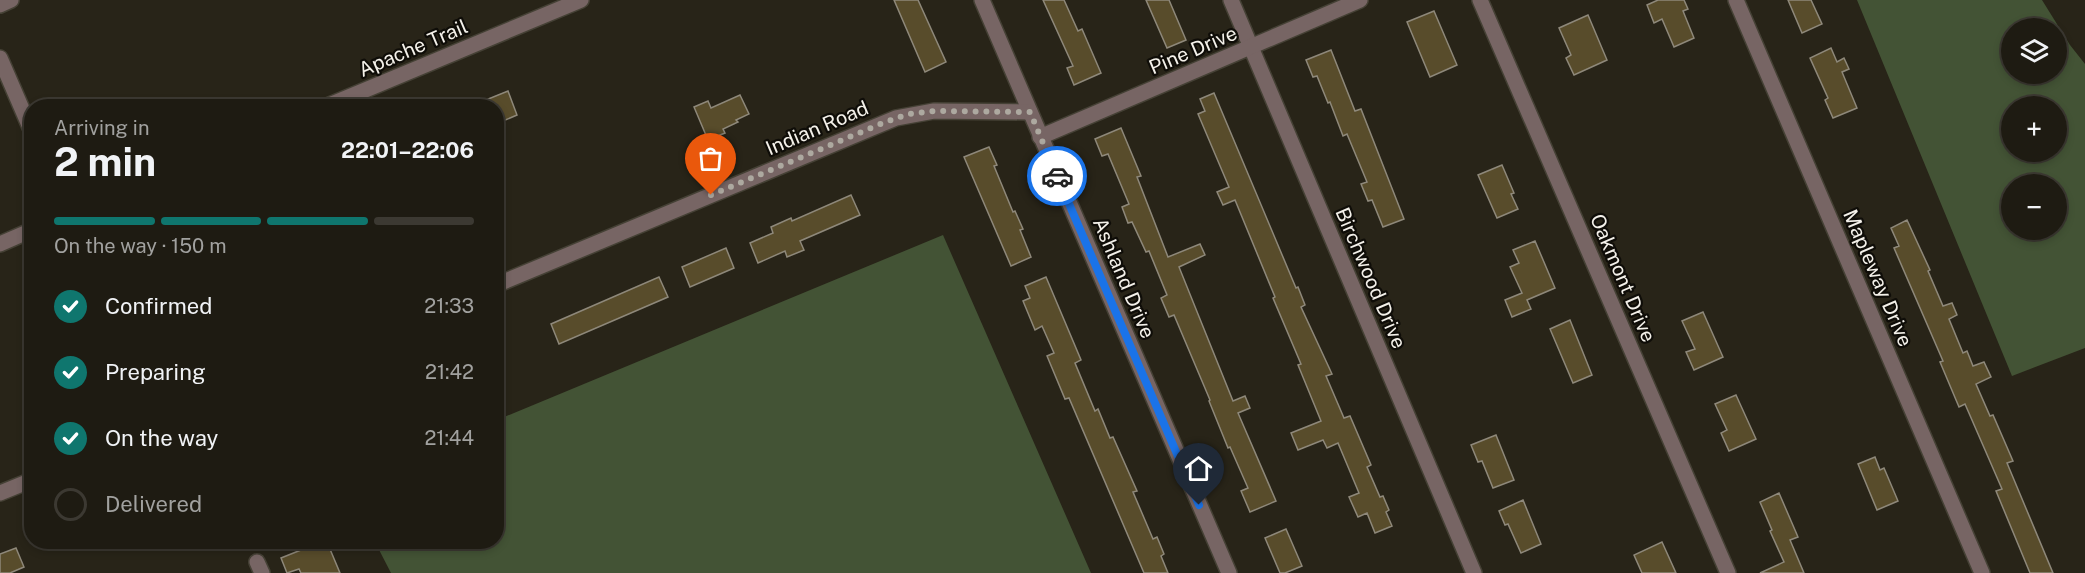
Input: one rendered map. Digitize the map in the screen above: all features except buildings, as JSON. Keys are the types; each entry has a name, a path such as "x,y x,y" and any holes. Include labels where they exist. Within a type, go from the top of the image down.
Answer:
{"street":[{"path":"0,5 11,0"},
{"name":"Apache Trail","path":"344,99 581,0"},
{"name":"Ashland Drive","path":"982,0 1229,573"},
{"name":"Birchwood Drive","path":"1230,0 1474,573"},
{"name":"Pine Drive","path":"1040,137 1360,0"},
{"name":"Oakmont Drive","path":"1480,0 1728,573"},
{"name":"Mapleway Drive","path":"1736,0 1982,573"},
{"path":"0,58 24,114"},
{"name":"Indian Road","path":"504,282 896,118 934,111 1030,112"},
{"path":"0,244 24,234"},
{"path":"0,493 24,483"}],"green space":[{"path":"1857,0 2042,0 2053,18 2001,18 2001,84 2067,84 2067,40 2085,64 2085,348 2012,376"},
{"path":"943,235 1091,573 391,573 379,549 504,549 504,417"}],"way so far":[{"path":"711,195 896,118 934,111 1030,112 1057,176"}],"route":[{"path":"1057,176 1199,505"}]}
